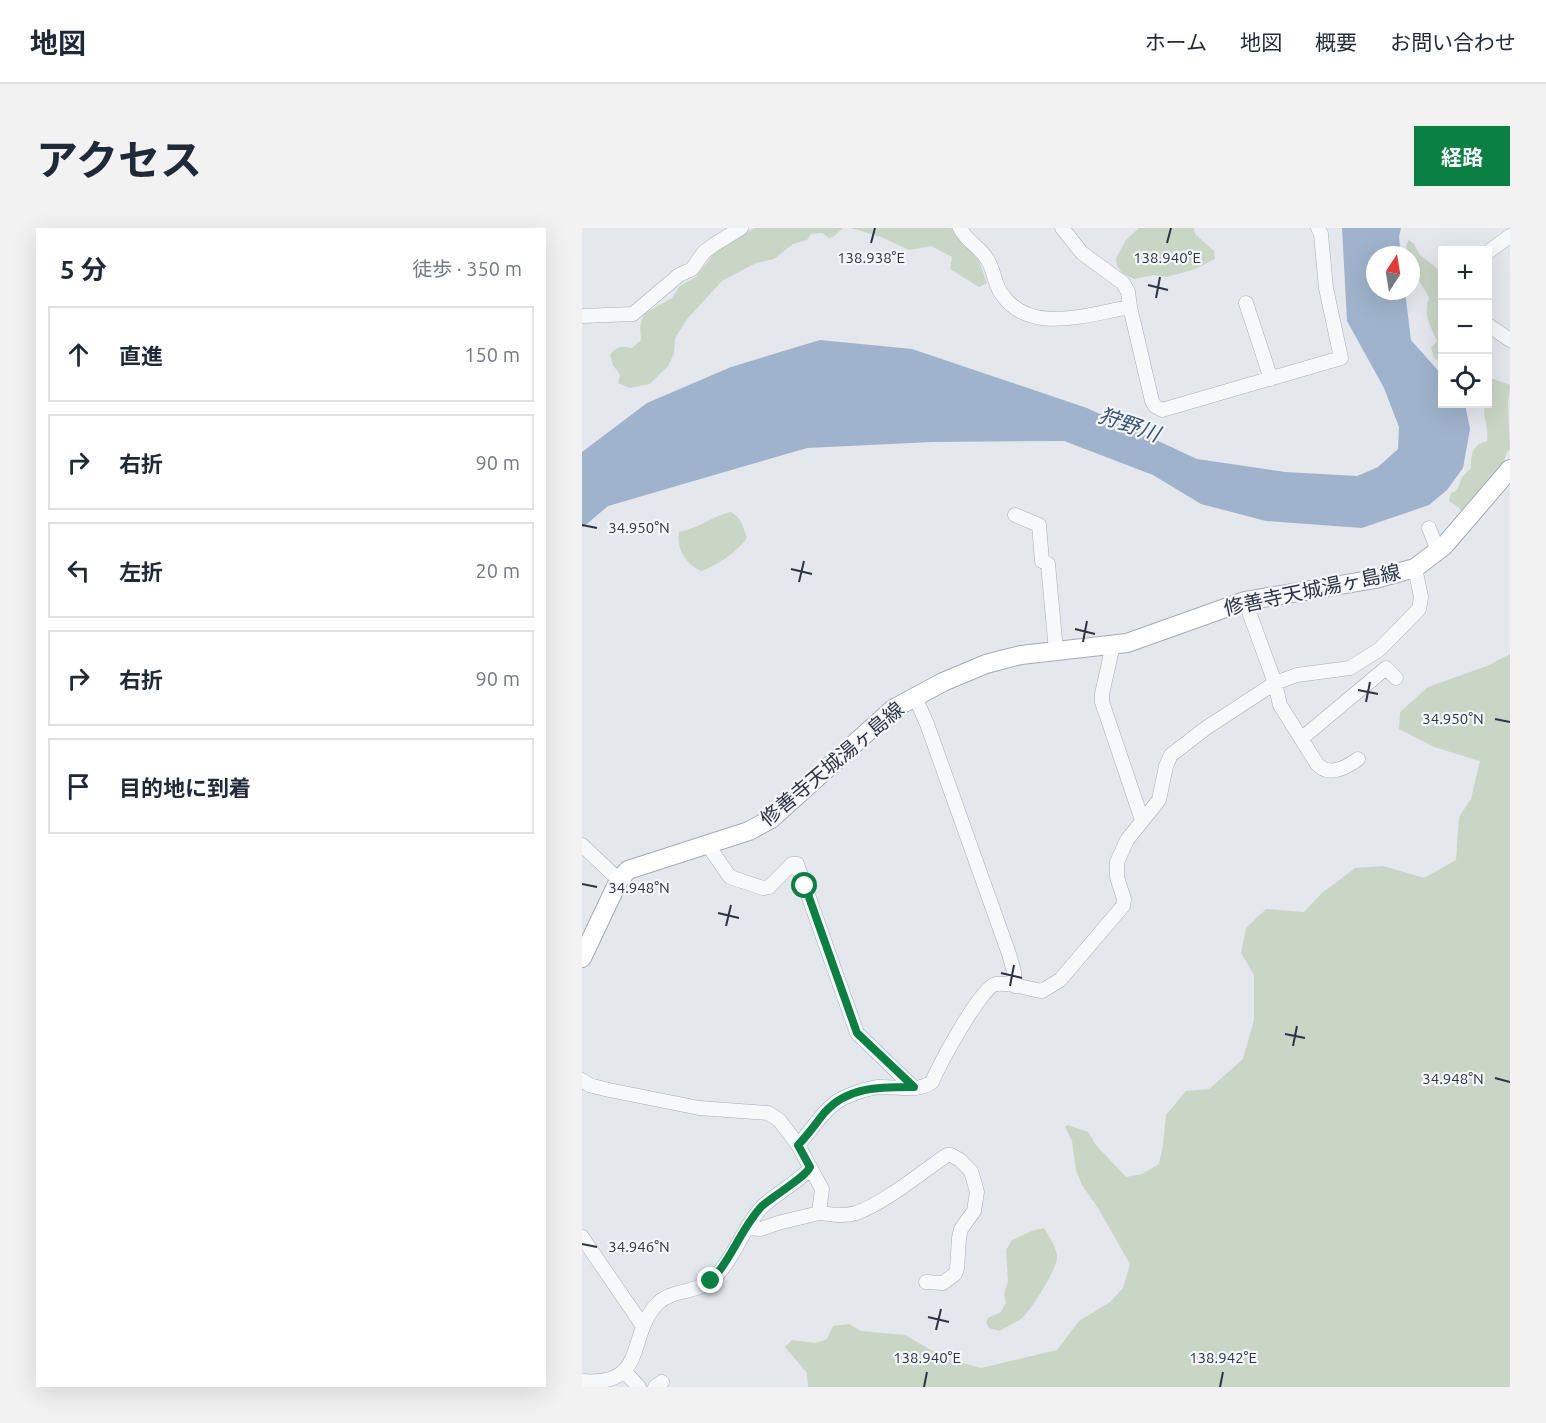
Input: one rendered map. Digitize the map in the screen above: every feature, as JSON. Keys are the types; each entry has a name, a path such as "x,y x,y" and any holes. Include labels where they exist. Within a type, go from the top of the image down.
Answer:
{"main road":[{"name":"修善寺天城湯ヶ島線","path":"619,880 628,870 749,831 771,819 885,717 915,697 986,664 1021,655 1113,645 1148,636 1245,601 1375,579 1415,568 1438,551 1510,469"},
{"path":"582,958 619,880"}],"street":[{"path":"582,316 633,314 679,275 692,269 704,252 741,228"},
{"path":"960,228 988,260 1000,292 1017,311 1052,320 1130,307"},
{"path":"1062,228 1082,253 1123,283 1128,292 1152,401 1162,410 1341,358 1326,288 1318,228"},
{"path":"1492,249 1510,236"},
{"path":"1246,303 1270,379"},
{"path":"1492,328 1510,340"},
{"path":"1015,515 1039,525 1042,561 1048,564 1056,651"},
{"path":"1429,528 1438,551"},
{"path":"798,1145 827,1110 840,1100 862,1090 879,1087 923,1087 932,1082 972,1010 986,990 996,984 1042,991 1055,984 1120,910 1124,899 1117,877 1117,862 1127,840 1159,800 1166,766 1171,755 1206,728 1275,683 1298,675 1350,668 1380,649 1419,609 1421,597 1415,568"},
{"path":"1245,601 1275,683 1280,705 1301,740 1322,769 1333,771 1344,768 1358,759"},
{"path":"1113,645 1102,702 1142,820"},
{"path":"1301,740 1386,668 1396,678"},
{"path":"915,697 927,724 1009,954 1015,986"},
{"path":"707,844 730,877 763,888 769,887 792,864 797,864 857,1033 914,1087"},
{"path":"582,845 619,880"},
{"path":"582,1080 589,1085 609,1090 699,1108 768,1113 779,1120 798,1145 822,1189 819,1213"},
{"path":"747,1228 761,1229 778,1222 819,1213 837,1215 856,1213 893,1192 947,1155 951,1155 971,1171 976,1183 976,1205 961,1229 955,1274 943,1283 926,1282"},
{"path":"582,1380 595,1382 616,1379 636,1354 643,1326 660,1300 711,1281 767,1202 807,1174 810,1167"},
{"path":"582,1237 643,1326"},
{"path":"624,1371 639,1387"}],"green space":[{"path":"755,228 843,228 829,238 822,233 811,234 807,240 793,244 774,259 756,263 722,281 688,318 675,338 674,354 668,366 650,384 630,388 618,383 620,375 610,355 620,347 632,348 641,340 640,326 644,314 672,298 680,286 696,277 717,249"},
{"path":"851,228 951,228 979,261 987,283 979,287 950,269 952,257 931,246 909,250 881,237"},
{"path":"1139,228 1194,228 1195,234 1214,251 1215,259 1195,269 1167,277 1154,275 1134,279 1122,273 1117,266 1116,258 1126,240"},
{"path":"1409,240 1415,246 1406,246"},
{"path":"1420,255 1437,268 1438,272 1438,360 1431,348 1437,341 1427,315 1429,298 1420,282"},
{"path":"1492,378 1510,385 1508,404 1510,450 1507,452 1502,467 1486,483 1469,506 1462,510 1449,501 1451,493 1457,490 1462,477 1471,468 1475,448 1487,441 1484,409 1492,408"},
{"path":"730,512 739,519 747,537 727,557 701,571 683,555 679,544 679,532"},
{"path":"1510,654 1510,1387 808,1387 807,1373 785,1347 792,1340 815,1343 827,1339 833,1326 849,1324 861,1331 905,1335 945,1358 981,1368 1057,1350 1079,1321 1110,1302 1123,1288 1130,1264 1082,1185 1076,1170 1072,1141 1065,1127 1068,1125 1088,1132 1096,1145 1126,1177 1142,1174 1159,1164 1166,1115 1186,1091 1209,1089 1243,1059 1254,1020 1254,975 1241,953 1246,928 1266,909 1304,912 1322,893 1355,868 1383,866 1424,878 1456,860 1459,817 1471,799 1480,761 1434,747 1399,729 1400,712 1428,687 1487,666"},
{"path":"1044,1228 1057,1254 1056,1263 1048,1280 1021,1319 1000,1331 989,1328 986,1322 988,1318 1001,1312 1006,1303 1004,1294 1008,1281 1006,1250 1012,1240"}],"water":[{"path":"1342,228 1401,228 1400,246 1366,246 1366,300 1406,300 1411,340 1438,370 1438,408 1466,408 1470,429 1463,468 1447,490 1429,505 1362,528 1266,521 1201,504 1153,475 1064,441 932,442 807,448 608,506 582,528 582,452 647,403 731,367 820,340 912,349 1087,408 1197,459 1285,472 1357,476 1378,467 1398,449 1399,427 1384,388 1347,321"}],"route":[{"path":"711,1281 760,1209 788,1185 807,1174 810,1167 798,1145 827,1110 840,1100 862,1090 879,1087 914,1087 857,1033 805,886"}],"water label":[{"name":"狩野川","path":"1129,425"}]}
